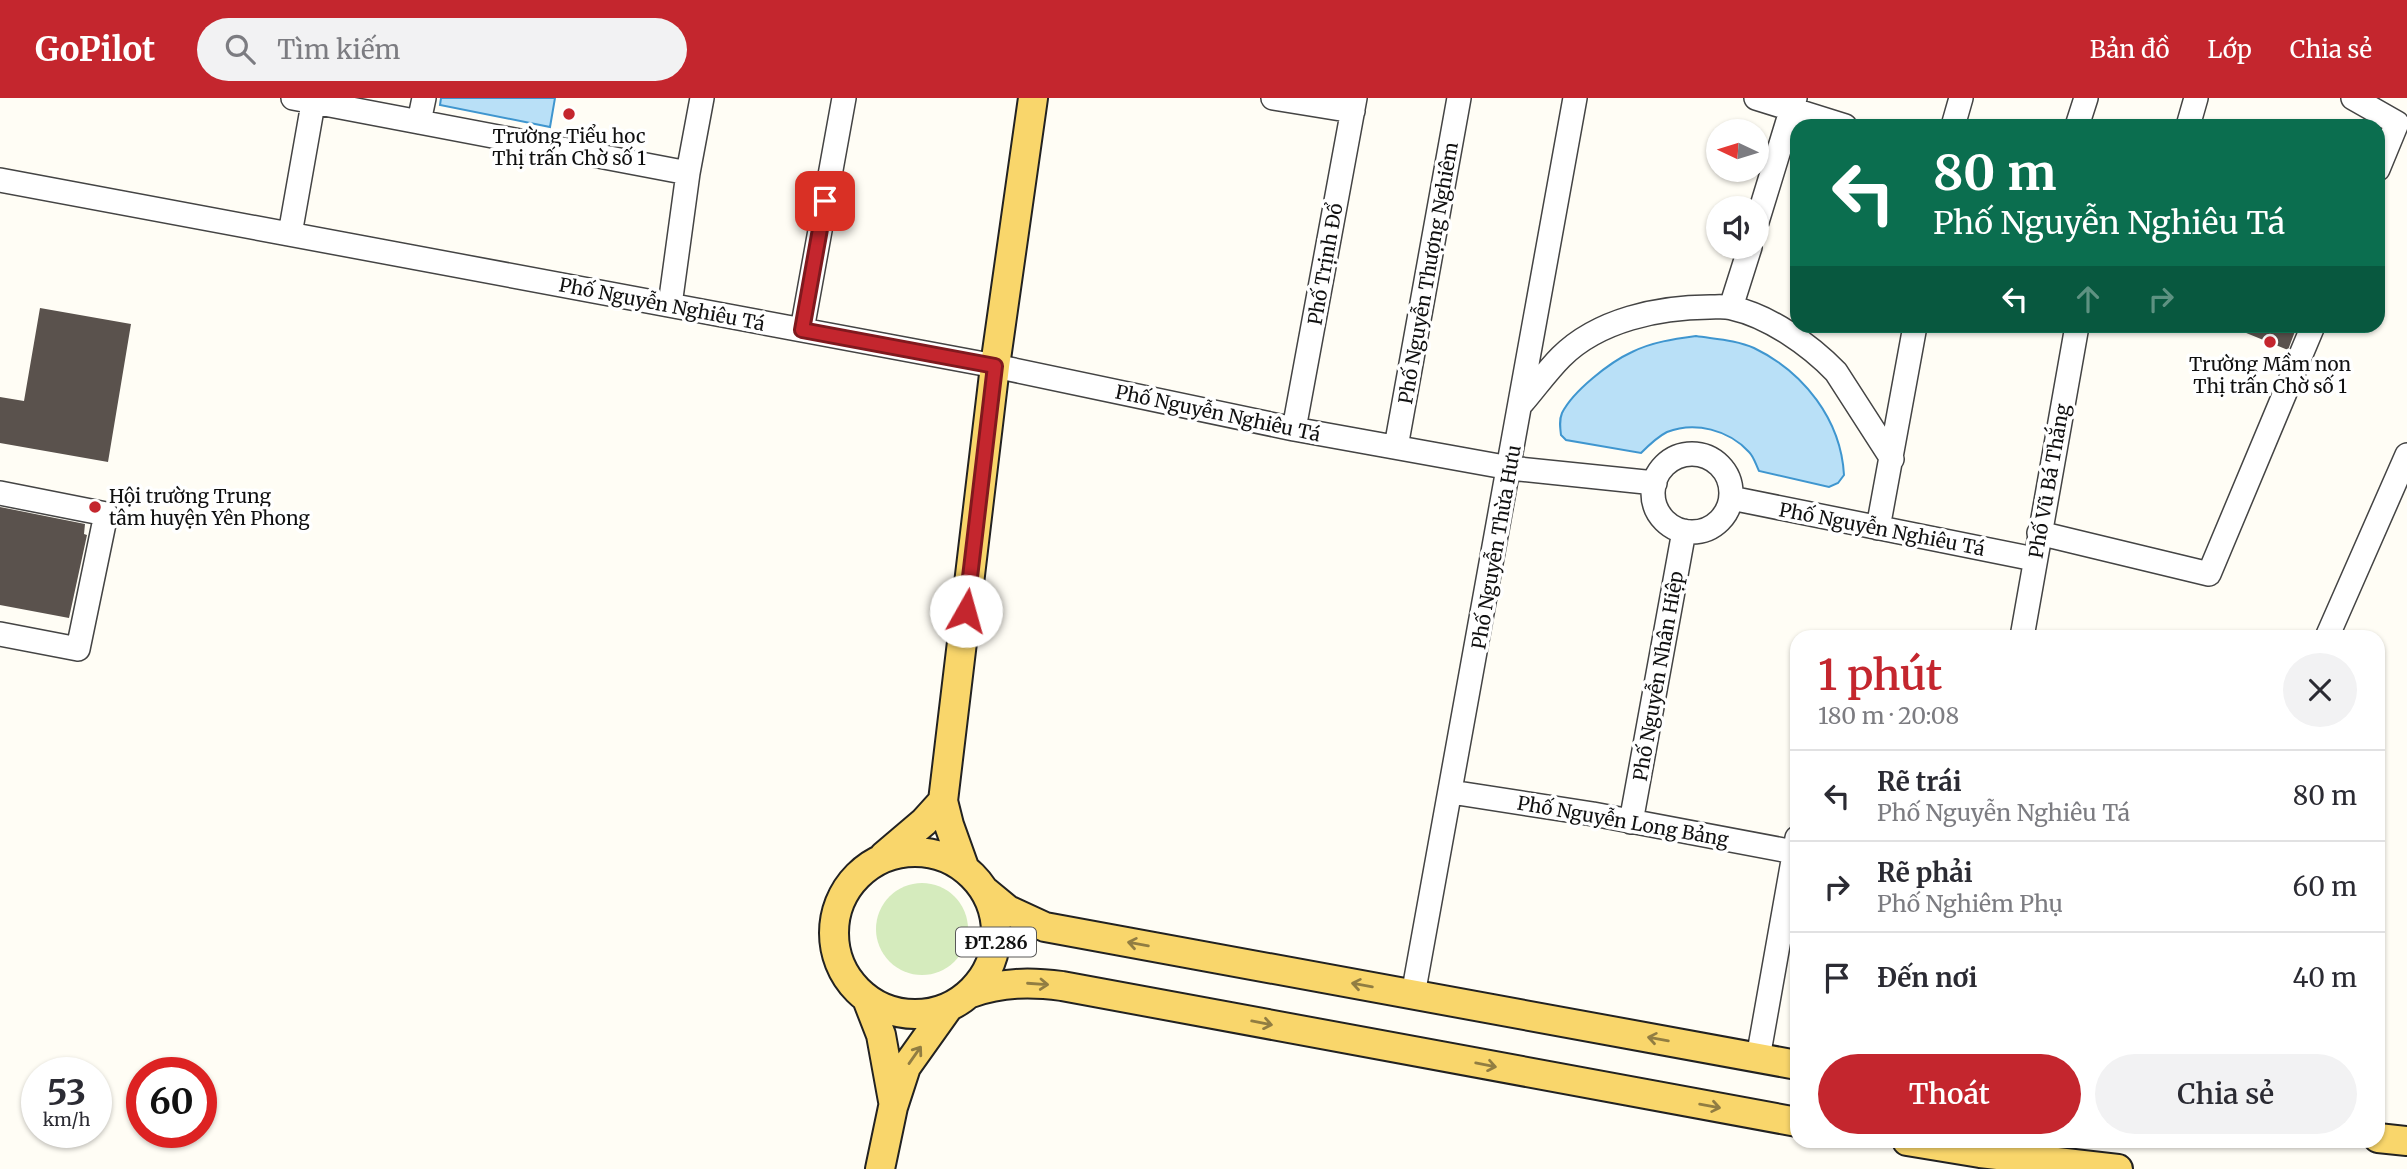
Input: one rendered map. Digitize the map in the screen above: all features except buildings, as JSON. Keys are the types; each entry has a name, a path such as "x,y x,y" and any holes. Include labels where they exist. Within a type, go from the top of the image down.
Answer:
{"main road":[{"name":"ĐT.286","path":"964,867 943,801 995,366 1033,98"},
{"name":"ĐT.286","path":"883,858 903,852 924,851 945,856 964,867 985,891 995,914 997,935 994,956 985,976 971,993 948,1008 920,1015 892,1012 867,999 843,970 836,952 834,923 842,896 859,873 883,858 924,822 943,801"},
{"path":"985,891 1008,910 1045,927 1790,1064"},
{"path":"971,993 990,986 1023,983 1062,986 1790,1121"},
{"name":"ĐT.286","path":"867,999 881,1035 893,1107"},
{"name":"ĐT.286","path":"880,1169 893,1107 906,1067 948,1008"},
{"path":"2385,1139 2407,1141"},
{"path":"1957,1148 2107,1169"}],"street":[{"path":"419,122 424,98"},
{"path":"670,305 688,173 702,98"},
{"path":"802,330 844,98"},
{"path":"1273,98 1354,105"},
{"name":"Phố Nguyễn Thượng Nghiêm","path":"1396,447 1460,98"},
{"name":"Phố Nguyễn Thừa Hưu","path":"1413,995 1576,98"},
{"path":"1756,98 1793,104 1828,119"},
{"path":"1955,119 1961,98"},
{"path":"2079,119 2086,98"},
{"path":"2190,119 2196,98"},
{"path":"2353,98 2397,124 2385,152"},
{"path":"290,234 307,99 688,173"},
{"path":"1765,196 1793,104"},
{"name":"Phố Trịnh Đổ","path":"1294,429 1354,105"},
{"name":"Phố Nguyễn Nghiêu Tá","path":"0,180 995,366 1294,429 1510,468 1655,483"},
{"path":"1731,307 1745,259"},
{"path":"1521,404 1562,356 1604,328 1647,313 1676,308 1731,307 1794,336 1825,361 1836,372 1892,459"},
{"path":"1878,528 1914,333"},
{"name":"Phố Vũ Bá Thắng","path":"2023,630 2076,333"},
{"path":"2039,533 2209,574 2310,333"},
{"path":"1688,454 1700,454 1720,466 1727,475 1731,498 1723,517 1714,525 1705,530 1684,531 1674,528 1659,513 1655,504 1655,483 1667,463 1688,454"},
{"path":"2330,630 2407,455"},
{"path":"0,493 106,514 78,649 0,634"},
{"name":"Phố Nguyễn Nghiêu Tá","path":"1731,498 2034,559"},
{"name":"Phố Nguyễn Nhân Hiệp","path":"1631,822 1684,531"},
{"name":"Phố Nguyễn Long Bảng","path":"1451,792 1631,822 1790,844"},
{"path":"1758,1058 1790,879"}],"green space":[{"path":"922,883 940,886 955,896 965,911 968,929 965,947 955,962 940,972 922,975 904,972 889,962 879,947 876,929 879,911 889,896 904,886"}],"water":[{"path":"441,98 555,98 550,127 440,105"},
{"path":"1696,336 1733,341 1754,348 1789,370 1804,384 1817,400 1836,435 1844,475 1838,483 1829,487 1759,471 1751,454 1741,444 1722,433 1700,428 1689,427 1667,432 1641,453 1566,440 1561,435 1560,418 1567,404 1603,370 1647,346"}],"place":[{"name":"Trường Tiểu học Thị trấn Chờ số 1","path":"569,114"},
{"name":"Trường Mầm non Thị trấn Chờ số 1","path":"2270,342"},
{"name":"Hội trường Trung tâm huyện Yên Phong","path":"95,507"}],"route":[{"path":"825,201 802,330 995,366 966,611"}]}
